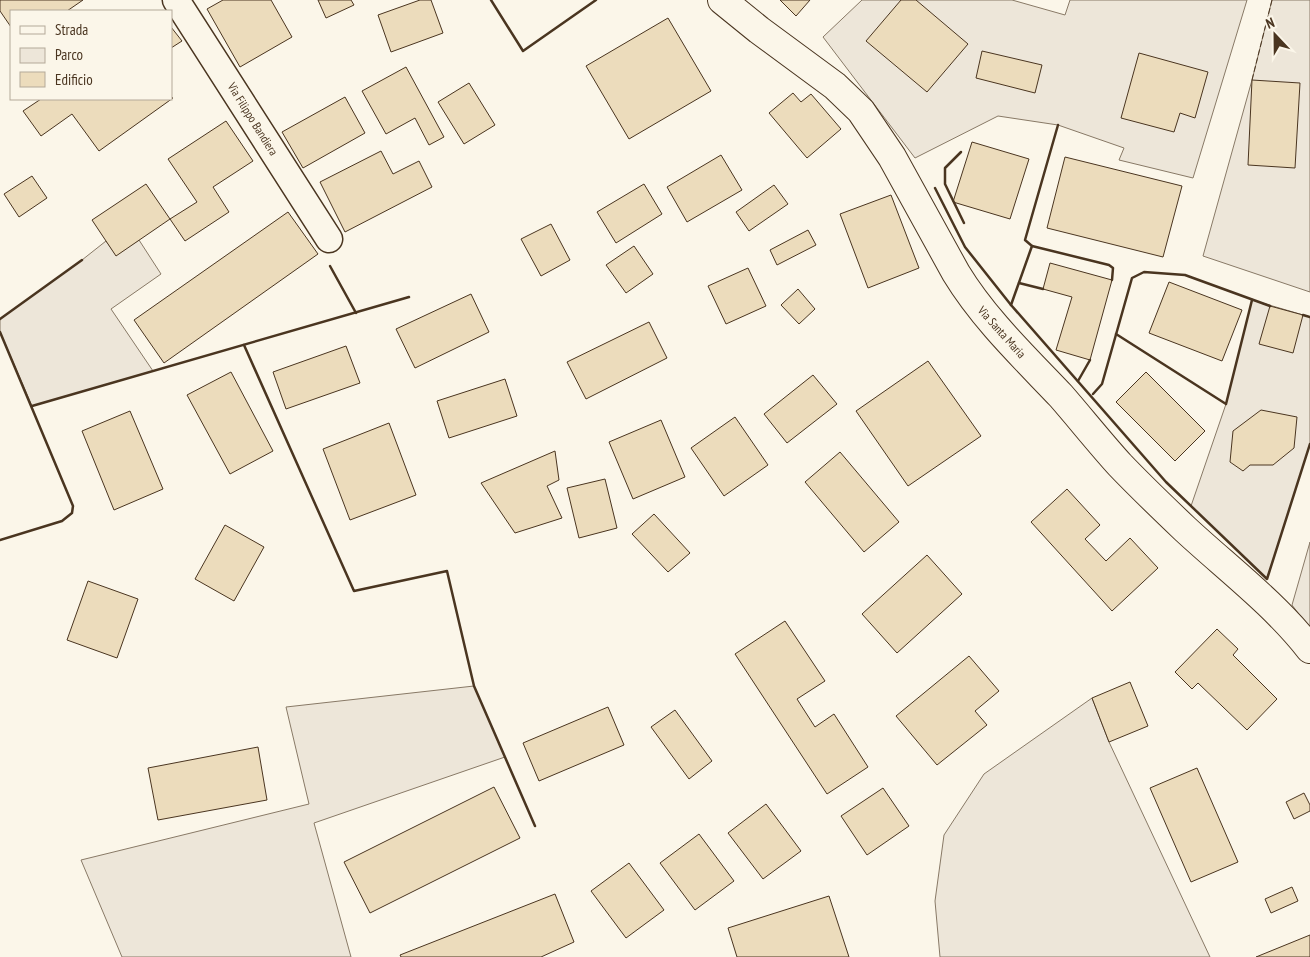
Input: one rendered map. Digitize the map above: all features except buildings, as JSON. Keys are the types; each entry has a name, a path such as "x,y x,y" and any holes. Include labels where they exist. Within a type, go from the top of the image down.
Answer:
{"street":[{"name":"Via Filippo Bandiera","path":"176,0 328,239"},
{"name":"Via Santa Maria","path":"722,0 835,86 861,111 892,156 965,288 989,318 1120,465 1189,532 1278,612 1310,649"}],"green space":[{"path":"862,0 1012,0 1065,15 1070,0 1247,0 1193,178 1119,160 1124,148 1058,125 998,116 915,158 823,37"},
{"path":"1272,0 1310,0 1310,292 1203,256 1252,80"},
{"path":"139,240 161,274 111,309 153,371 32,406 0,332 0,319 106,241 116,255"},
{"path":"1252,300 1310,317 1310,444 1267,579 1191,506 1226,404"},
{"path":"1310,542 1310,629 1292,605"},
{"path":"474,686 505,757 314,823 351,957 122,957 81,860 309,804 286,707"},
{"path":"1092,698 1109,742 1210,957 940,957 935,901 944,835 984,774"}],"fence":[{"path":"1252,80 1272,0"}],"wall":[{"path":"491,0 523,51 596,0"},
{"path":"1011,305 1032,246 1025,240 1058,125"},
{"path":"961,152 945,168 945,184 964,223"},
{"path":"935,188 965,247 1011,305 1166,482 1267,579 1310,444"},
{"path":"1032,246 1109,265 1113,268 1112,280"},
{"path":"0,319 82,260"},
{"path":"330,266 356,313"},
{"path":"1093,394 1102,384 1132,278 1144,272 1185,275 1270,306"},
{"path":"1019,283 1043,289"},
{"path":"32,406 409,297"},
{"path":"1116,334 1226,404 1252,300"},
{"path":"1303,315 1310,317"},
{"path":"0,332 73,506 72,513 62,521 0,540"},
{"path":"244,345 354,591 447,571 474,686 535,826"},
{"path":"1078,381 1090,360"}]}
